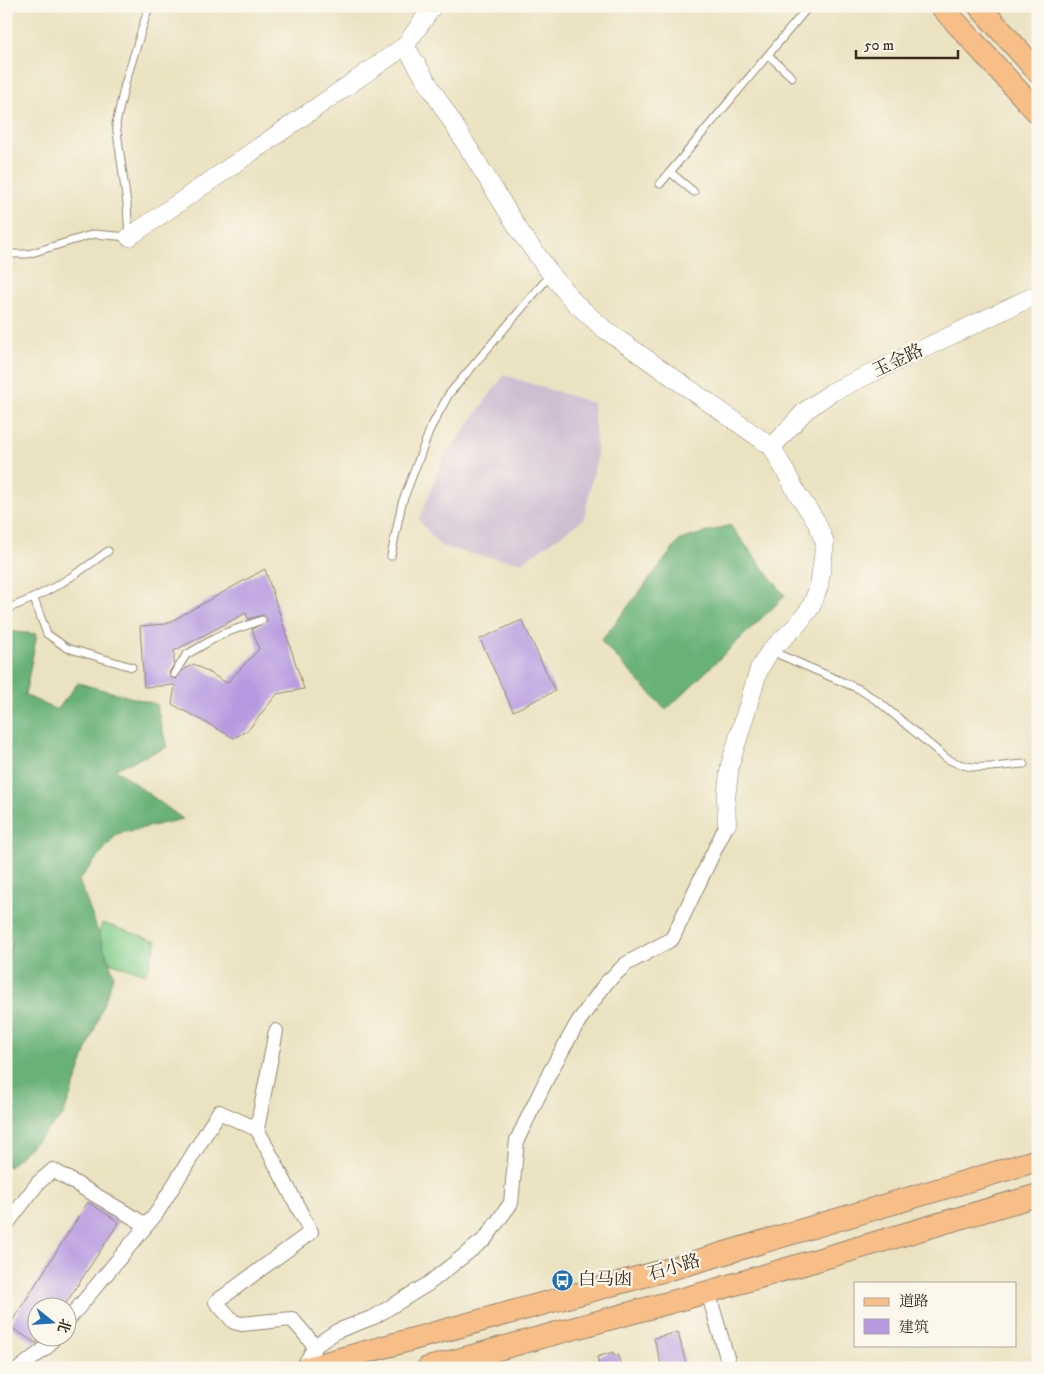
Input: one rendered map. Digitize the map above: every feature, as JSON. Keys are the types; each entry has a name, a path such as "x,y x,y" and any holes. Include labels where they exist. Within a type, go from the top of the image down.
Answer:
{"main road":[{"path":"941,6 1038,114"},
{"path":"979,6 1038,72"},
{"name":"石小路","path":"305,1368 688,1264 1038,1160"},
{"name":"石小路","path":"428,1368 708,1292 1038,1196"}],"street":[{"path":"128,237 405,46 433,6"},
{"path":"305,1368 315,1346 337,1331 374,1317 428,1284 485,1239 511,1203 517,1140 550,1072 578,1022 606,983 626,964 672,939 727,824 726,798 730,764 759,669 770,651 797,625 811,607 820,586 826,543 816,521 797,493 772,447 604,329 574,302 550,274 521,233 405,46"},
{"name":"玉金路","path":"772,447 805,411 832,392 1038,294"},
{"path":"276,1031 257,1128 311,1232 216,1302 234,1322 242,1324 292,1319 315,1346"},
{"path":"78,1308 156,1214 219,1112 257,1128"},
{"path":"6,1225 38,1183 53,1170 146,1225"},
{"path":"708,1292 730,1368"},
{"path":"20,1368 48,1346"}],"lane":[{"path":"6,254 28,254 94,234 128,237 127,204 116,124 125,84 149,6"},
{"path":"660,184 809,6"},
{"path":"768,55 792,77"},
{"path":"670,172 694,192"},
{"path":"391,556 402,503 431,427 449,394 550,274"},
{"path":"6,609 34,600 74,576 108,551"},
{"path":"34,600 47,634 67,648 132,667"},
{"path":"174,674 186,655 222,634 262,620"},
{"path":"770,651 859,689 879,702 946,758 958,765 972,768 1024,764"}],"shaded area":[{"path":"504,375 593,403 597,456 584,519 522,562 475,555 440,546 419,520 442,461"}],"green space":[{"path":"730,525 785,596 666,710 601,641 680,540"},
{"path":"6,631 37,634 25,695 57,710 78,683 156,704 167,747 115,769 183,819 117,834 79,880 114,975 63,1116 9,1167 6,1165 6,958 12,941 6,940"},
{"path":"102,923 157,941 146,974 91,956"}],"building":[{"path":"265,569 304,689 277,694 248,730 234,738 172,704 175,685 144,687 140,626 166,624","holes":["246,613 248,619 263,615 267,621 252,629 259,649 227,683 194,664 183,670 176,679 170,677 169,672 174,665 174,651"]},
{"path":"522,620 555,691 513,711 480,639"},
{"path":"88,1202 119,1222 71,1296 28,1296"},
{"path":"28,1296 28,1338 9,1326"},
{"path":"678,1332 687,1368 662,1368 654,1338"},
{"path":"613,1352 614,1356 618,1354 621,1368 600,1368 597,1357"}],"place":[{"name":"白马凼","path":"562,1280"}]}
